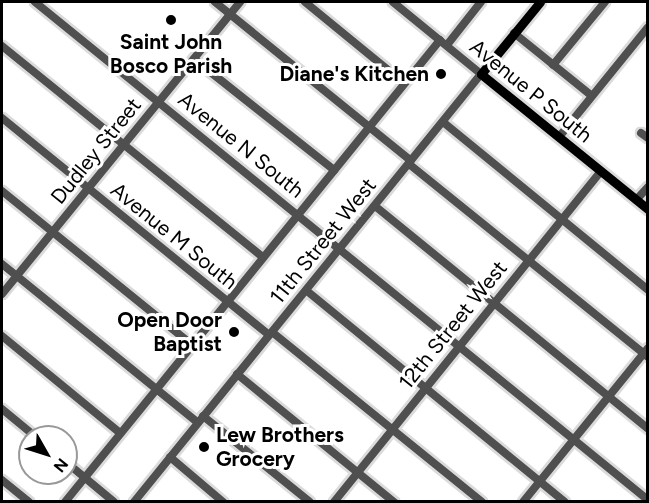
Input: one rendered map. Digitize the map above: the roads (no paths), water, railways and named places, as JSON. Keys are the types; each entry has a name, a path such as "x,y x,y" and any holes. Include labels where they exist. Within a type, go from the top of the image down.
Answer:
{"main road":[{"name":"11th Street West","path":"481,74 540,2"},
{"name":"Avenue P South","path":"481,74 648,209"}],"street":[{"name":"Avenue N South","path":"35,2 648,500"},
{"path":"215,2 370,127 529,261 646,353 523,501"},
{"name":"Dudley Street","path":"2,294 240,2"},
{"path":"304,2 404,83"},
{"name":"Avenue P South","path":"393,2 481,74"},
{"path":"553,64 605,2"},
{"path":"65,501 404,83 478,3"},
{"path":"559,137 648,27"},
{"path":"514,33 592,96"},
{"path":"2,46 263,257"},
{"path":"194,59 334,170"},
{"name":"11th Street West","path":"135,501 481,74"},
{"name":"Avenue M South","path":"2,118 226,301 271,333 482,501"},
{"path":"443,122 648,290"},
{"name":"12th Street West","path":"334,501 601,171"},
{"path":"636,200 648,187"},
{"path":"2,191 191,345"},
{"path":"375,206 648,429"},
{"path":"2,264 156,389 201,419 310,501"},
{"path":"307,291 566,501"},
{"path":"2,336 120,433"},
{"path":"237,374 394,501"},
{"path":"2,409 21,425"},
{"path":"170,457 223,501"},
{"path":"78,471 114,501"},
{"path":"2,480 29,501"}],"place":[{"name":"Saint John Bosco Parish","path":"171,20"},
{"name":"Diane's Kitchen","path":"441,74"},
{"name":"Open Door Baptist","path":"234,332"},
{"name":"Lew Brothers Grocery","path":"204,447"}]}
